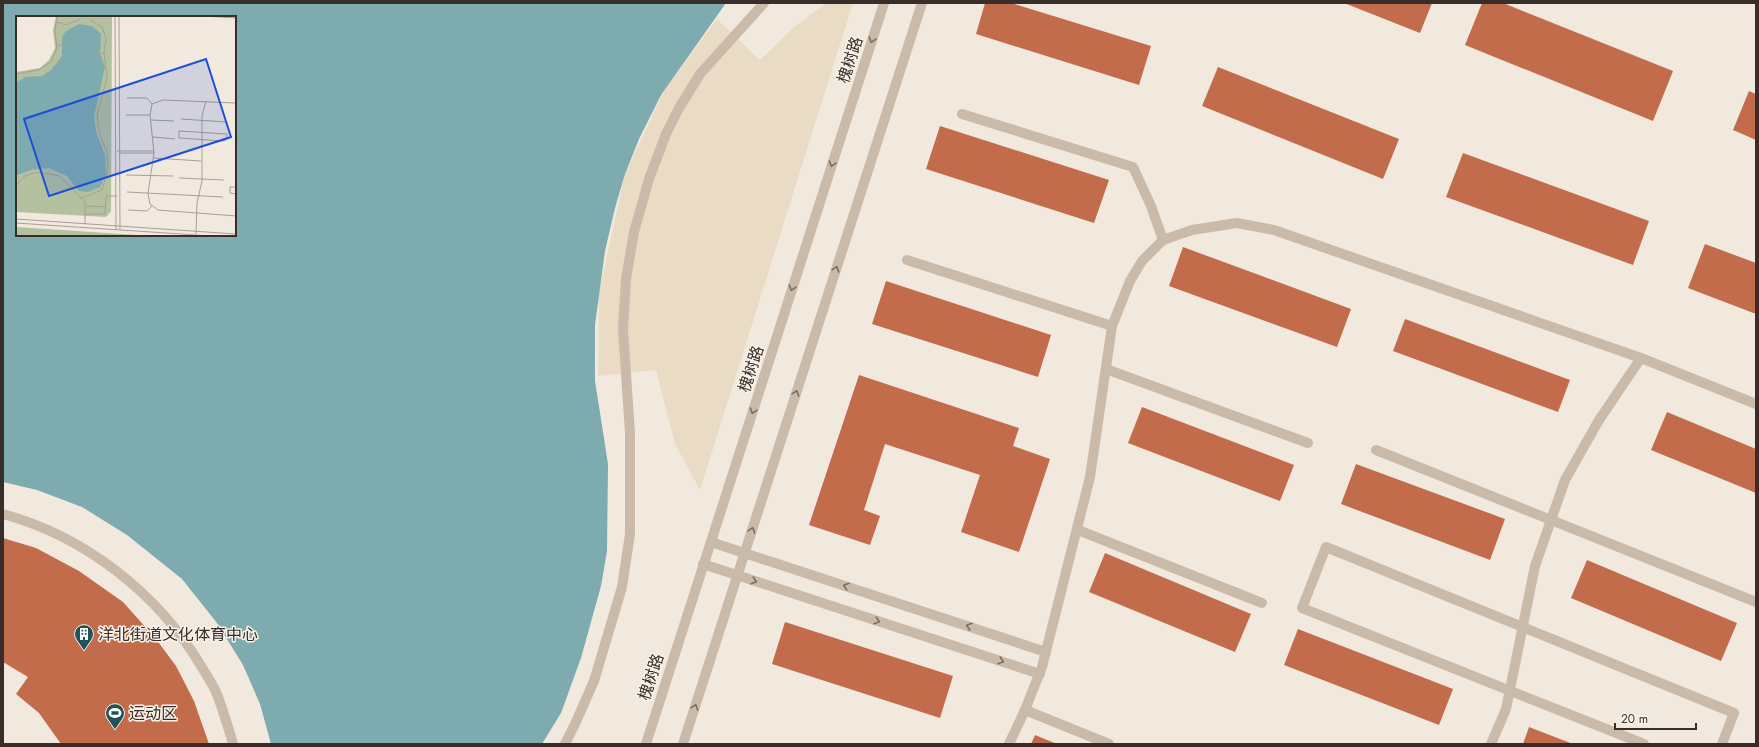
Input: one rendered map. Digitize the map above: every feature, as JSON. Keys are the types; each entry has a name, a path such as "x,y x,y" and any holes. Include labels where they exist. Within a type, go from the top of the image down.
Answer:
{"street":[{"path":"565,744 576,724 594,681 622,587 630,534 630,433 622,329 626,280 634,232 649,180 666,134 679,108 700,74 764,3"},
{"name":"槐树路","path":"646,744 884,3"},
{"path":"683,744 922,3"},
{"path":"962,114 1133,167 1151,206 1163,240"},
{"path":"1009,744 1040,674 1078,530 1090,478 1112,326 1130,281 1142,261 1163,240 1192,230 1237,224 1274,230 1641,358 1756,404"},
{"path":"907,260 1112,326"},
{"path":"1491,744 1506,709 1535,566 1550,519 1565,480 1599,420 1641,358"},
{"path":"1106,369 1308,443"},
{"path":"1376,450 1756,602"},
{"path":"3,514 20,519 70,541 110,566 155,604 188,644 216,691 233,744"},
{"path":"1078,530 1262,603"},
{"path":"711,542 1046,652"},
{"path":"1644,744 1302,608 1326,547 1734,712 1722,744"},
{"path":"703,564 1040,674"},
{"path":"1025,710 1109,744"}],"shaded area":[{"path":"826,3 853,3 700,490 675,444 656,370 598,376 599,292 625,174 665,89 717,19 760,60 794,27"}],"water":[{"path":"3,3 726,3 661,95 639,139 625,174 615,208 605,251 595,325 595,381 608,464 607,551 601,586 581,658 561,713 542,744 271,744 260,704 243,665 217,623 182,579 127,535 82,507 37,490 3,482"}],"building":[{"path":"985,3 1011,3 1151,46 1139,85 976,34"},
{"path":"1344,3 1432,3 1420,33"},
{"path":"1482,3 1503,3 1673,71 1653,121 1465,45"},
{"path":"1218,67 1399,139 1383,179 1202,106"},
{"path":"1749,91 1756,94 1756,140 1733,130"},
{"path":"940,126 1109,180 1094,223 926,169"},
{"path":"1463,153 1649,221 1633,265 1446,197"},
{"path":"1705,244 1756,263 1756,314 1688,288"},
{"path":"1183,247 1351,309 1337,347 1169,286"},
{"path":"886,281 1051,335 1038,377 872,324"},
{"path":"1405,319 1570,380 1558,412 1393,351"},
{"path":"859,375 1019,428 1013,446 1050,459 1019,552 961,532 980,475 885,444 864,510 880,516 870,545 809,525"},
{"path":"1142,407 1294,465 1280,501 1128,443"},
{"path":"1667,412 1756,449 1756,493 1651,450"},
{"path":"1356,464 1505,519 1490,560 1341,504"},
{"name":"洋北街道文化体育中心","path":"3,538 36,548 79,571 123,602 156,639 176,666 194,701 209,744 61,744 39,713 16,694 28,677 3,662"},
{"path":"1105,553 1251,614 1235,652 1089,592"},
{"path":"1587,560 1737,623 1721,661 1571,598"},
{"path":"785,622 953,676 940,718 772,664"},
{"path":"1298,629 1453,689 1439,725 1284,665"},
{"path":"1529,727 1573,744 1523,744"},
{"path":"1035,735 1057,744 1031,744"}],"place":[{"name":"洋北街道文化体育中心","path":"84,651"},
{"name":"运动区","path":"115,730"}]}
